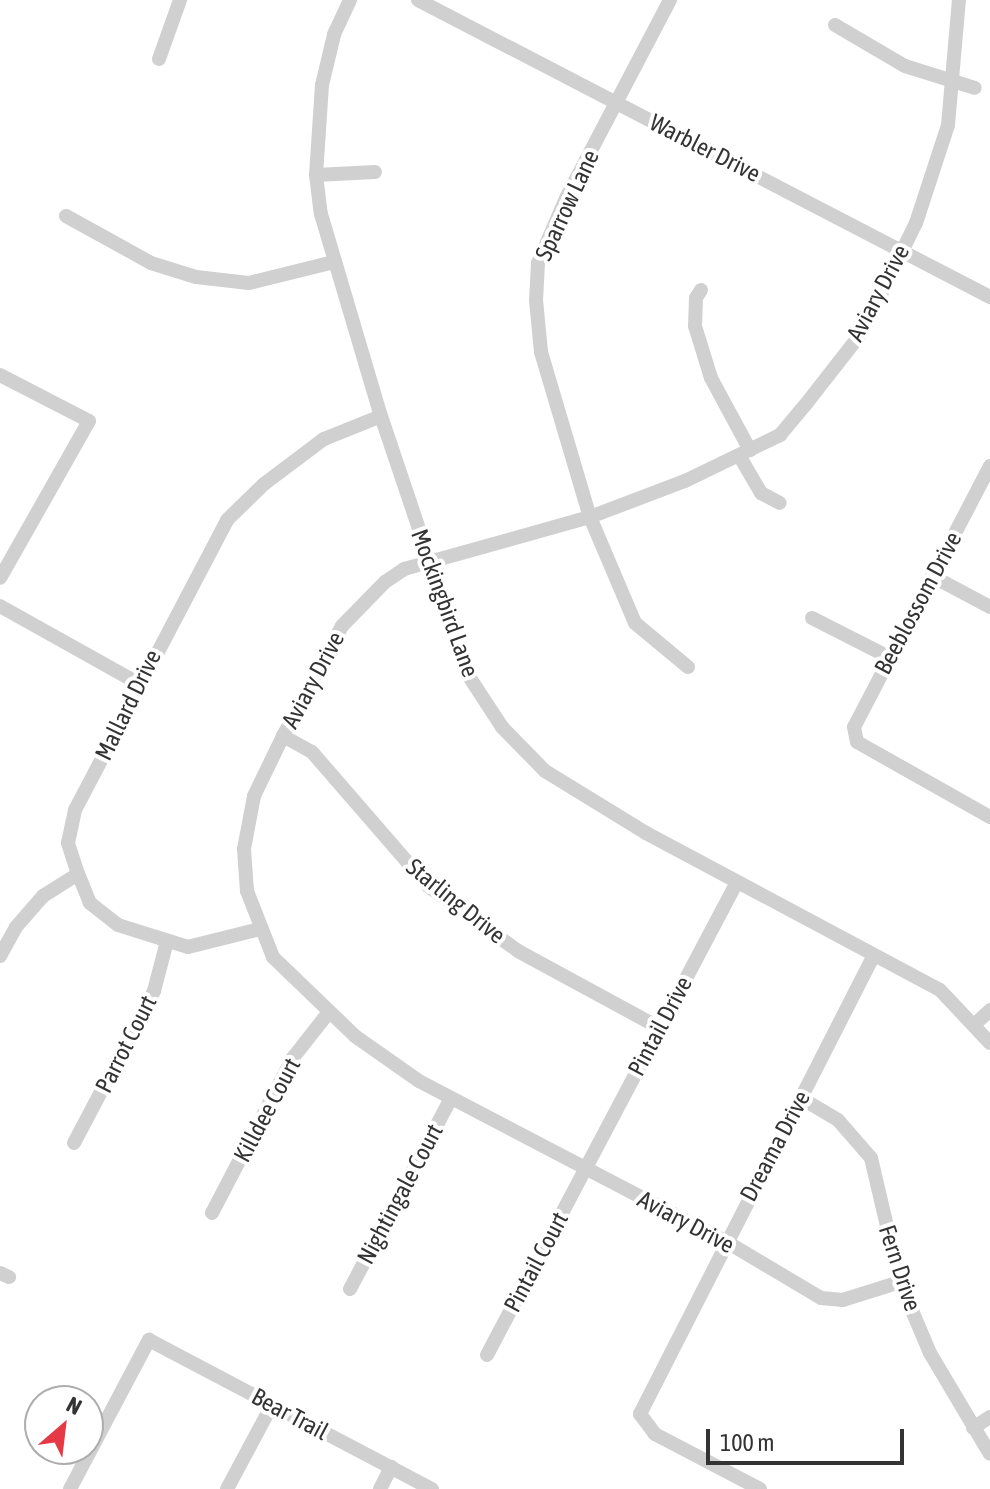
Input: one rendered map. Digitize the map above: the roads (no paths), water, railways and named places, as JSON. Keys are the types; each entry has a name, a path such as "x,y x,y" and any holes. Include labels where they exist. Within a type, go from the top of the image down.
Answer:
{"street":[{"path":"159,59 180,0"},
{"name":"Mockingbird Lane","path":"350,0 334,35 322,85 316,175 334,262 429,564 468,675 502,727 545,771 737,882 940,990 990,1043"},
{"name":"Warbler Drive","path":"418,0 990,297"},
{"name":"Sparrow Lane","path":"670,0 538,263 541,352 590,517 635,623 688,667"},
{"name":"Aviary Drive","path":"900,1282 843,1300 821,1298 725,1241 419,1081 329,1012 273,957 247,891 244,849 254,796 283,736 353,611 404,569 590,517 745,454 780,435 863,331 933,177 955,80 959,0"},
{"path":"835,25 905,66 975,88"},
{"path":"316,175 375,172"},
{"path":"66,216 151,263 196,277 249,283 334,262"},
{"path":"701,290 695,326 711,378 761,493 780,503"},
{"path":"0,375 89,421 0,578"},
{"name":"Mallard Drive","path":"260,929 188,947 118,925 90,903 78,874 68,843 75,810 138,683 227,520 264,484 324,439 381,416"},
{"name":"Beeblossom Drive","path":"990,466 854,727 857,742 990,817"},
{"path":"932,576 990,607"},
{"path":"0,606 138,683"},
{"path":"812,618 889,657"},
{"name":"Starling Drive","path":"283,736 312,752 428,886 518,951 660,1028"},
{"path":"0,956 16,927 43,896 78,874"},
{"name":"Pintail Drive","path":"584,1169 737,882"},
{"name":"Parrot Court","path":"74,1143 154,991 167,941"},
{"name":"Dreama Drive","path":"760,1489 643,1424 643,1401 874,955"},
{"path":"974,1025 990,1010"},
{"name":"Killdee Court","path":"212,1213 292,1059 329,1012"},
{"name":"Nightingale Court","path":"350,1289 451,1098"},
{"name":"Fern Drive","path":"801,1098 838,1120 871,1158 900,1282 930,1353 990,1454"},
{"name":"Pintail Court","path":"487,1355 584,1169"},
{"name":"Bear Trail","path":"70,1489 149,1340 432,1489"},
{"path":"227,1489 272,1405"},
{"path":"973,1428 990,1417"},
{"path":"380,1489 391,1467"}]}
